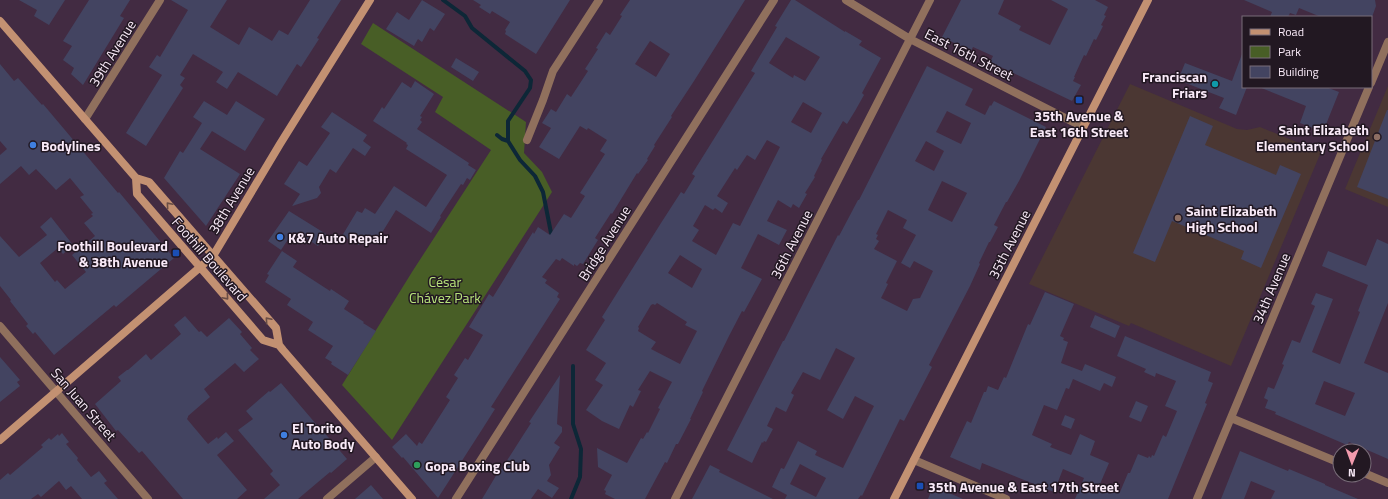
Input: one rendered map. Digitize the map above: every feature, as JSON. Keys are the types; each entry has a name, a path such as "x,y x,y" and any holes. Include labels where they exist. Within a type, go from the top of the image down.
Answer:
{"main road":[{"name":"38th Avenue","path":"0,440 213,256 280,144 370,0"},
{"name":"35th Avenue","path":"894,499 1148,0"},
{"name":"Foothill Boulevard","path":"0,21 136,178 149,182 276,328 279,345 412,499"},
{"name":"Foothill Boulevard","path":"136,178 137,194 200,268 263,340 279,345"}],"street":[{"name":"39th Avenue","path":"85,119 160,0"},
{"path":"527,140 553,71 599,0"},
{"name":"Bridge Avenue","path":"456,499 774,0"},
{"name":"East 16th Street","path":"846,0 910,39 1083,127"},
{"name":"36th Avenue","path":"675,499 930,0"},
{"path":"1372,80 1388,42"},
{"name":"34th Avenue","path":"1197,499 1369,88"},
{"name":"San Juan Street","path":"0,326 148,499"},
{"path":"1231,418 1332,460"},
{"path":"327,499 376,457"},
{"path":"914,460 1006,499"},
{"path":"1372,476 1388,483"}],"shaded area":[{"name":"Saint Elizabeth High School","path":"1130,84 1237,129 1247,130 1260,127 1321,152 1231,366 1131,323 1129,326 1029,284"},
{"name":"Saint Elizabeth Elementary School","path":"1388,86 1388,207 1345,189"}],"green space":[{"name":"César Chávez Park","path":"373,23 526,122 524,153 542,172 552,192 392,440 342,385 412,272 491,150 435,112 443,97 361,44"}],"building":[{"path":"19,0 65,0 49,25 34,16 37,10"},
{"path":"89,0 130,0 120,16 124,18 83,85 71,74 74,68 63,60 72,46 63,41"},
{"path":"171,0 227,0 210,27 239,45 249,27 272,41 279,30 288,35 310,0 341,0 301,67 297,64 277,96 238,72 227,89 216,82 223,72 193,54 180,75 185,78 180,85 183,88 146,146 126,133 162,75 149,67 157,55 160,57 188,10"},
{"path":"422,0 445,14 434,31 430,28 422,42 418,39 414,46 386,29 397,12 409,20"},
{"path":"473,0 570,0 536,54 505,34 505,30 510,22 492,11 490,14 479,7 481,5"},
{"path":"630,0 745,0 671,116 672,117 654,145 655,146 647,159 648,160 638,174 637,173 612,214 611,213 595,238 598,240 583,264 580,263 577,266 574,264 574,266 562,258 560,261 556,259 542,277 547,280 545,283 559,293 557,297 560,299 491,407 495,409 438,498 403,457 402,458 392,447 406,434 417,446 419,442 422,444 450,400 446,397 458,378 454,375 465,358 468,360 483,335 469,327 489,294 493,297 533,232 534,234 538,227 550,235 564,214 571,218 585,196 580,193 605,154 600,151 607,140 588,128 587,130 580,126 559,159 539,147 551,128 542,123 551,109 556,112 567,94 571,97 588,71 585,69 598,49 596,48 606,32 610,35 622,16 620,15","holes":["650,41 670,54 656,77 635,64"]},
{"path":"791,0 795,0 862,41 859,45 881,58 862,93 864,95 855,111 847,124 843,121 821,159 822,160 814,176 815,177 805,193 807,194 799,208 793,204 791,208 778,200 767,221 787,230 779,245 758,234 741,268 762,279 744,312 742,311 729,336 702,391 703,392 691,419 667,463 665,462 645,499 615,499 605,494 606,491 604,490 612,475 598,467 597,448 627,463 641,438 643,439 647,432 648,433 660,409 658,408 672,382 650,371 638,390 641,391 633,407 630,405 619,429 602,421 586,410 603,385 595,380 606,363 586,350 605,320 602,317 681,192 684,194 695,176 692,174 755,73 751,71 777,27 775,26","holes":["786,37 820,57 805,81 794,75 793,78 769,63","803,102 822,113 811,133 791,122","767,140 780,147 740,226 733,223 716,255 692,241 699,230 693,226 705,205 713,210 715,208 722,213 728,203 717,196 735,168 737,170 747,155 755,160","680,255 702,269 692,288 668,273","657,303 687,322 685,325 697,331 680,364 651,349 656,342 638,331 638,327 653,304 655,305"]},
{"path":"961,0 1004,0 998,14 1021,26 1019,30 1050,45 1068,9 1051,0 1095,0 1108,7 1104,15 1106,16 1101,25 1103,26 1096,40 1094,39 1086,56 1084,55 1074,77 1073,81 1081,85 1072,101 990,62 993,56 973,47 971,51 942,37"},
{"path":"1244,0 1375,0 1376,6 1372,17 1319,16 1299,8 1296,15 1290,13 1288,16 1270,16 1272,12"},
{"name":"Franciscan Friars","path":"1242,54 1242,88 1247,88 1236,115 1219,108 1224,98 1178,80 1185,63 1232,81"},
{"path":"456,58 479,72 473,81 451,67"},
{"path":"0,64 14,81 18,78 42,105 43,104 174,258 116,307 114,305 54,355 35,332 33,334 26,326 28,324 0,286 0,236 19,257 47,235 40,227 51,217 73,245 63,254 58,248 40,263 55,282 57,280 65,289 86,272 72,255 95,236 84,223 93,216 91,214 93,213 80,197 84,195 70,178 56,190 36,169 29,175 21,166 0,184 0,155 7,149 0,141"},
{"path":"927,66 973,89 965,105 985,115 990,105 991,106 994,101 1046,127 1019,181 994,225 998,227 979,263 980,264 970,286 929,365 932,367 904,421 900,419 862,496 861,495 858,499 785,499 787,495 772,487 781,468 784,469 798,441 817,451 815,455 843,468 874,406 855,396 843,419 827,410 855,358 836,348 820,380 803,372 791,393 794,395 786,412 776,407 767,426 773,429 766,442 762,442 752,463 727,450 838,235 839,236 859,200","holes":["947,111 971,123 961,144 936,132","926,141 944,151 934,171 915,161","942,181 967,193 952,222 928,210","888,210 907,220 903,228 916,235 901,263 910,268 914,261 933,271 920,298 913,299 907,311 881,298 888,284 886,283 897,261 874,249 879,241 876,239 878,235 876,234","800,464 826,478 816,497 790,484"]},
{"path":"415,81 434,94 420,116 422,117 420,120 422,122 417,129 469,163 468,165 476,170 470,180 467,178 463,185 461,184 440,216 441,217 431,233 396,210 375,244 364,237 359,245 342,236 357,211 362,213 365,208 375,214 394,186 426,207 447,175 406,149 408,145 406,144 407,143 373,121 382,107 384,109 402,82 411,88"},
{"path":"1261,88 1329,88 1339,92 1323,132 1300,123 1306,106"},
{"path":"204,101 227,115 236,101 265,119 245,151 212,131 200,149 240,174 206,226 164,178 180,151 183,153 202,123 193,117"},
{"path":"1388,110 1388,199 1357,187"},
{"path":"332,112 367,135 363,141 371,147 365,156 353,148 336,173 330,169 319,187 321,193 317,198 292,206 300,194 284,184 299,161 307,166 330,133 321,127"},
{"path":"1190,116 1213,126 1205,145 1276,175 1280,165 1301,174 1261,268 1241,259 1244,251 1172,221 1155,262 1133,253"},
{"path":"289,211 326,234 318,246 293,232 281,250 268,241"},
{"path":"1377,239 1388,244 1388,303 1364,363 1388,373 1388,459 1372,452 1372,443 1342,443 1275,414 1276,412 1265,408 1268,400 1264,398 1268,387 1274,389 1292,340 1300,343 1315,306 1311,304 1316,293 1333,299 1312,352 1340,364 1360,312 1358,311 1368,285 1322,266 1328,251 1366,266","holes":["1324,381 1355,393 1345,416 1315,404"]},
{"path":"282,251 297,261 293,267 330,291 331,289 349,301 344,309 376,331 348,375 331,364 332,362 325,358 333,346 308,330 313,322 287,305 291,299 265,282 269,275 267,274"},
{"path":"1045,292 1074,304 1060,336 1064,338 1063,340 1068,342 1061,363 1082,371 1085,364 1116,377 1112,387 1104,383 1100,391 1073,379 1069,389 1066,388 1057,410 1044,405 1032,435 1052,444 1050,447 1071,455 1080,434 1095,441 1090,455 1109,463 1100,484 1120,492 1138,454 1148,458 1149,456 1151,458 1152,455 1154,456 1163,435 1166,437 1177,411 1165,406 1176,381 1156,373 1155,377 1144,372 1146,369 1117,356 1125,336 1211,372 1208,381 1213,383 1205,403 1207,404 1168,499 1075,499 1084,478 1063,469 1054,492 982,463 980,470 950,457 967,421 971,423 988,386 998,390 1004,377 1006,378 1028,324 1030,325"},
{"path":"1095,315 1120,326 1115,338 1090,327"},
{"path":"185,316 199,332 201,331 207,337 229,318 242,332 240,334 252,348 250,350 259,359 244,372 235,363 204,389 210,397 188,416 187,419 208,444 217,437 218,439 226,432 234,441 217,455 247,490 237,499 183,499 142,451 139,453 118,430 116,431 95,404 121,381 118,377 146,354 151,360 181,334 174,325"},
{"path":"0,357 20,380 17,382 20,386 0,402"},
{"path":"560,375 557,424 562,427 562,432 554,443 560,447 549,465 551,475 547,481 559,488 552,498 538,489 531,499 482,499 531,423 529,422"},
{"path":"281,383 347,459 298,499 264,499 280,485 270,474 273,471 238,430 253,419 246,411 269,391 270,392"},
{"path":"1136,401 1148,406 1141,422 1129,417"},
{"path":"1065,415 1075,419 1071,429 1061,425"},
{"path":"62,433 69,442 66,444 91,477 99,471 107,481 104,483 118,499 82,499 71,486 66,490 59,481 41,497 38,494 31,499 0,499 0,480 8,473 10,475 43,447 41,445 49,438 51,440 58,434 59,436"},
{"path":"1240,451 1288,471 1289,469 1358,499 1271,499 1275,491 1251,481 1244,499 1221,499"},
{"path":"710,465 720,470 719,472 773,499 692,499"},
{"path":"371,485 383,499 355,499"},
{"path":"933,486 963,499 928,499"}],"waterway":[{"path":"443,0 465,16 472,28 525,71 531,80 530,88 508,121 508,141 520,160 535,176 543,192 551,233"},
{"path":"497,135 508,141"},
{"path":"571,499 580,477 581,449 573,424 573,366"}],"place":[{"name":"Franciscan Friars","path":"1215,84"},
{"name":"35th Avenue & East 16th Street","path":"1079,100"},
{"name":"Saint Elizabeth Elementary School","path":"1377,137"},
{"name":"Bodylines","path":"33,145"},
{"name":"Saint Elizabeth High School","path":"1178,218"},
{"name":"K&7 Auto Repair","path":"280,237"},
{"name":"Foothill Boulevard & 38th Avenue","path":"176,253"},
{"name":"El Torito Auto Body","path":"284,435"},
{"name":"Gopa Boxing Club","path":"417,465"},
{"name":"35th Avenue & East 17th Street","path":"920,486"}]}
